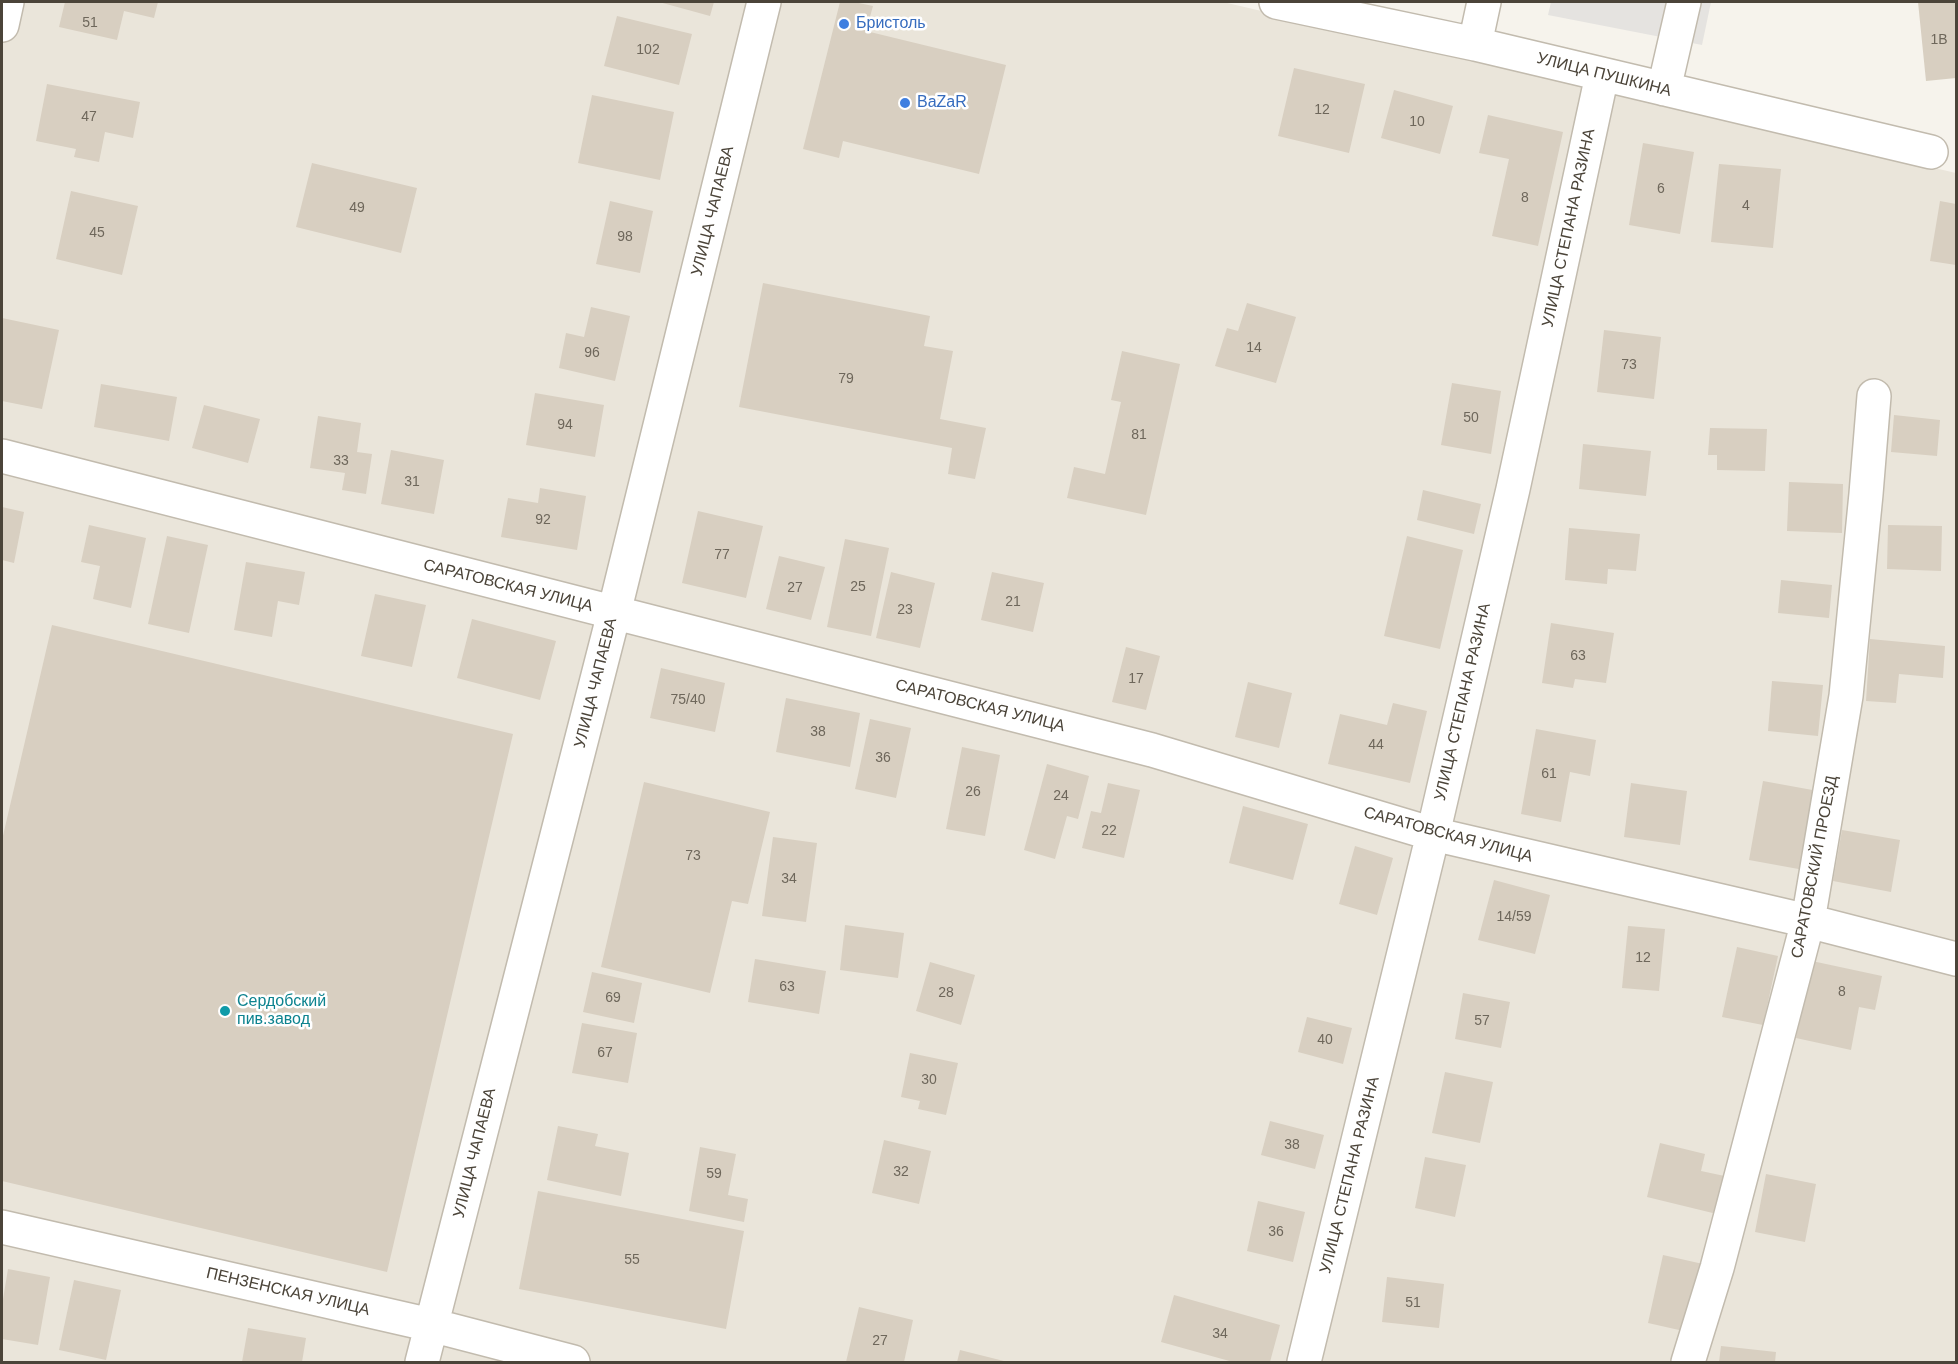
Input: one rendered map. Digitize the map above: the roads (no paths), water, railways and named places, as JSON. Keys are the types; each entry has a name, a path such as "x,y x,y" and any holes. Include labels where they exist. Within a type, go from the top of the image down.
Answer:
{"street":[{"path":"2,25 7,2"},
{"name":"УЛИЦА ЧАПАЕВА","path":"422,1362 614,613 764,2"},
{"name":"УЛИЦА ПУШКИНА","path":"1276,2 1475,44 1931,152"},
{"path":"1475,44 1485,2"},
{"path":"1664,89 1684,2"},
{"name":"УЛИЦА СТЕПАНА РАЗИНА","path":"1304,1362 1433,834 1513,489 1602,75"},
{"name":"САРАТОВСКИЙ ПРОЕЗД","path":"1688,1362 1717,1268 1808,921 1846,696 1874,396"},
{"name":"САРАТОВСКАЯ УЛИЦА","path":"2,456 1152,750 1433,834 1808,921 1956,959"},
{"name":"ПЕНЗЕНСКАЯ УЛИЦА","path":"2,1227 431,1325 573,1362"}],"place":[{"name":"Бристоль","path":"844,24"},
{"name":"BaZaR","path":"905,103"},
{"name":"Сердобский пив.завод","path":"225,1011"}]}
